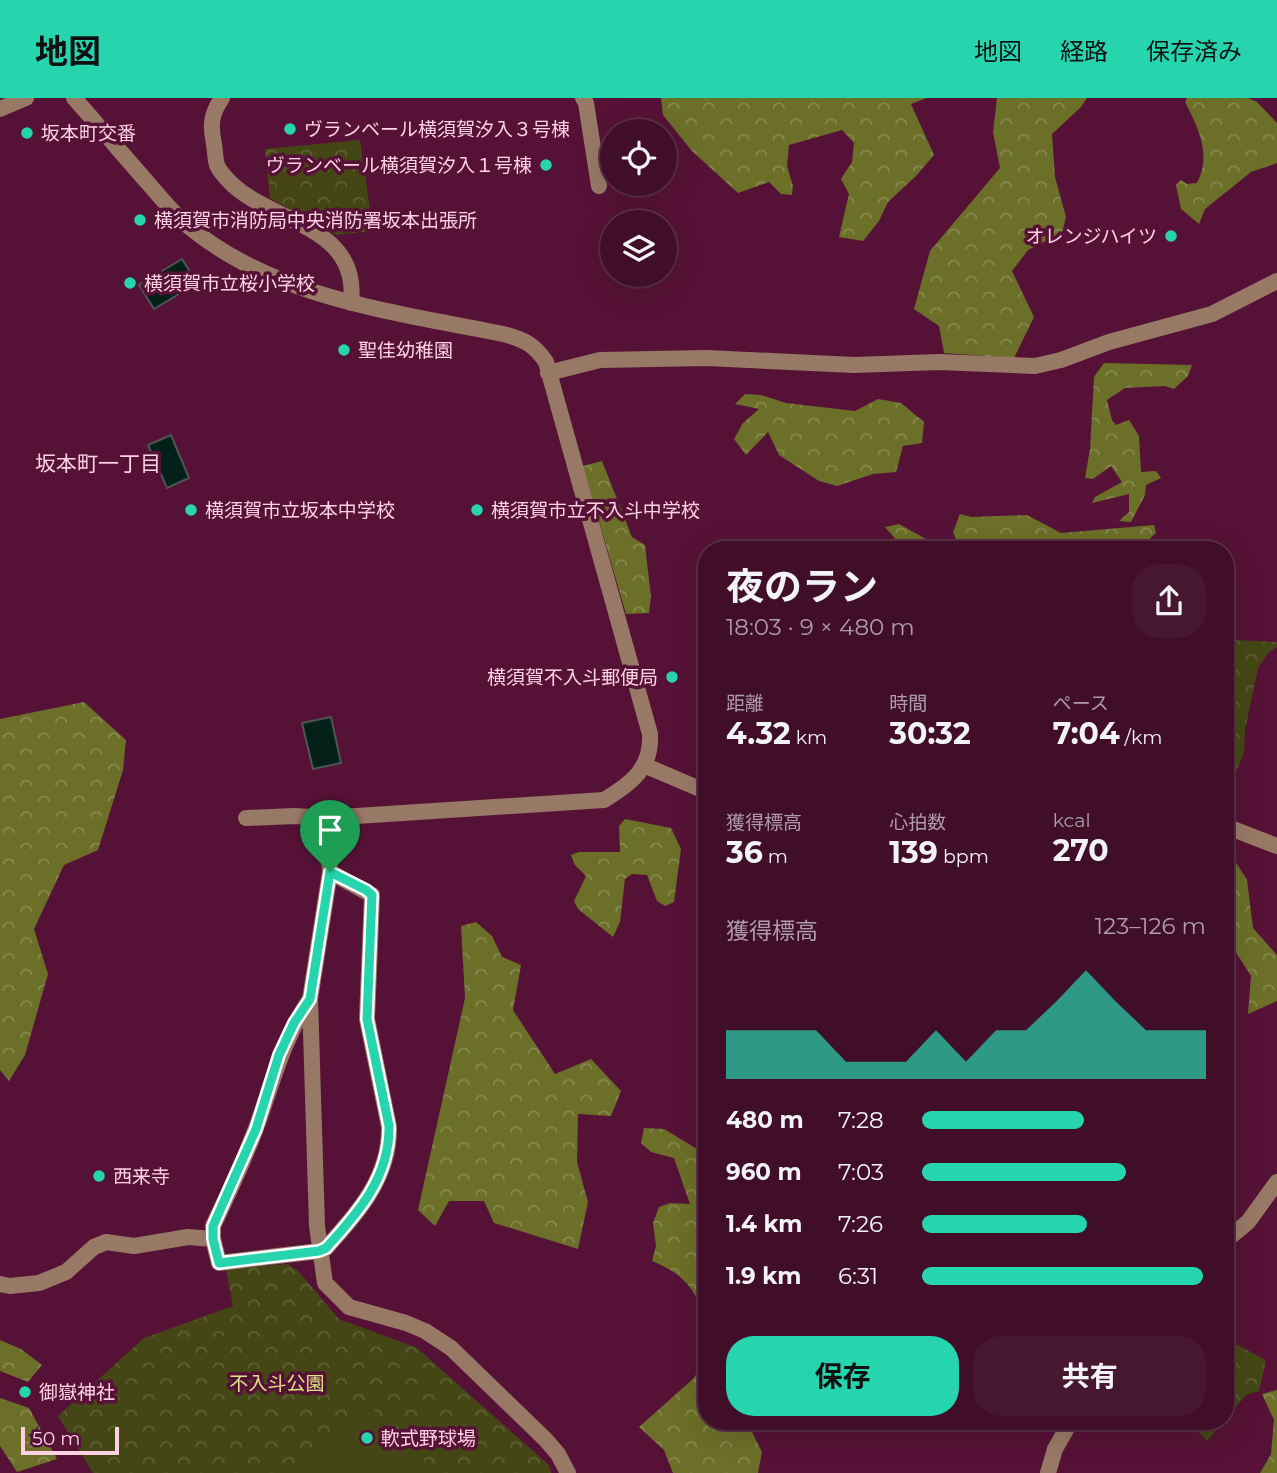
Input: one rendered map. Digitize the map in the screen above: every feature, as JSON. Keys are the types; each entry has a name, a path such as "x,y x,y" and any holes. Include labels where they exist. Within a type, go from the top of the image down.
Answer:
{"street":[{"path":"0,109 26,98"},
{"path":"74,98 171,209 210,244 267,274 319,295 525,340 537,349 546,362 650,734 651,747 646,765 634,780 604,800 326,818 246,818"},
{"path":"222,98 215,109 210,126 218,166 226,179 248,198 332,243 347,262 352,280 351,303"},
{"path":"583,98 589,116 598,186"},
{"path":"548,373 600,360 707,358 854,365 939,362 1035,366 1061,360 1109,342 1212,314 1277,281"},
{"path":"646,765 698,788"},
{"path":"326,818 330,872 310,999 319,1251 325,1283 349,1307 406,1323 425,1331 451,1348 546,1440 558,1454 568,1473"},
{"path":"1234,829 1277,846"},
{"path":"310,999 294,1023 279,1055 256,1129 213,1226 219,1263 326,1248 370,1196 389,1140 389,1126 367,1019 372,895 330,872"},
{"path":"1234,1234 1248,1222 1277,1182"},
{"path":"0,1284 10,1286 38,1283 66,1272 94,1247 106,1242 134,1247 188,1237 213,1239"},
{"path":"1048,1473 1055,1449 1065,1430"}],"green space":[{"path":"661,98 927,98 911,104 934,155 888,202 879,221 863,241 839,237 849,194 841,179 852,162 854,143 842,130 789,145 787,166 793,186 792,195 781,194 769,182 738,193 691,150 677,132 677,119 666,119 663,115"},
{"path":"997,98 1087,98 1052,134 1055,177 1066,217 1062,233 1028,250 1012,271 1034,317 1014,358 944,353 939,326 914,309 930,251 1000,168 993,132"},
{"path":"1187,98 1248,98 1257,102 1277,123 1277,163 1251,172 1205,209 1199,224 1181,209 1176,185 1181,180 1187,184 1197,183 1203,162 1202,141 1185,102"},
{"path":"360,140 373,231 336,235 270,198 265,149"},
{"path":"1104,363 1192,365 1188,376 1174,389 1165,386 1125,388 1107,400 1116,425 1129,420 1139,436 1141,472 1156,471 1161,478 1146,485 1145,495 1131,522 1119,521 1129,512 1129,494 1092,503 1095,497 1122,482 1111,466 1093,479 1085,478 1090,449 1094,377"},
{"path":"745,394 761,395 786,403 855,411 878,399 901,403 924,422 922,443 903,446 896,472 873,474 837,486 819,481 779,455 768,432 746,455 734,439 743,423 759,409 735,404"},
{"path":"602,461 632,537 645,545 651,597 649,613 626,614 583,466"},
{"path":"960,514 971,517 1027,515 1061,533 1154,525 1156,533 1147,541 957,541 953,532"},
{"path":"899,524 930,541 897,541 885,527"},
{"path":"1234,640 1277,642 1277,647 1268,653 1258,668 1245,730 1244,752 1234,777"},
{"path":"84,702 126,740 123,770 98,850 64,865 34,929 48,974 25,1055 9,1081 0,1070 0,719"},
{"path":"625,819 671,828 681,849 674,902 665,906 657,901 647,875 632,874 625,879 620,922 613,937 578,909 574,901 586,876 575,865 571,855 579,852 620,852 619,826"},
{"path":"1234,859 1247,880 1253,928 1277,955 1277,1001 1248,1014 1251,976 1234,949"},
{"path":"476,922 492,936 502,957 521,965 513,1010 555,1074 591,1059 621,1091 611,1116 578,1114 577,1162 588,1202 578,1249 494,1223 484,1201 449,1201 435,1226 418,1210 465,998 461,926"},
{"path":"644,1128 664,1129 698,1150 698,1300 679,1276 652,1261 656,1246 653,1223 659,1207 670,1203 690,1204 674,1158 651,1152 641,1143"},
{"name":"不入斗公園","path":"288,1264 299,1272 339,1319 417,1348 549,1465 551,1473 93,1473 58,1416 144,1338 233,1306 226,1269"},
{"path":"0,1340 21,1349 42,1365 28,1382 0,1371"},
{"path":"1234,1343 1266,1360 1259,1391 1246,1395 1234,1409"},
{"path":"698,1372 698,1430 752,1430 762,1452 758,1473 673,1473 664,1450 639,1427"},
{"path":"1277,1390 1277,1473 1260,1473 1271,1454 1274,1420 1262,1394"},
{"path":"0,1398 29,1408 57,1459 17,1472 0,1446"},
{"name":"軟式野球場","path":"366,1402 435,1473 302,1473"},
{"path":"1197,1430 1216,1430 1207,1441"}],"shaded area":[{"path":"182,259 197,283 154,309 139,285"},
{"path":"171,435 189,478 167,488 148,445"},
{"path":"331,717 341,763 313,769 302,723"}],"place":[{"name":"ヴランベール横須賀汐入３号棟","path":"290,129"},
{"name":"坂本町交番","path":"27,133"},
{"name":"ヴランベール横須賀汐入１号棟","path":"546,165"},
{"name":"横須賀市消防局中央消防署坂本出張所","path":"140,220"},
{"name":"オレンジハイツ","path":"1171,236"},
{"name":"横須賀市立桜小学校","path":"130,283"},
{"name":"聖佳幼稚園","path":"344,350"},
{"name":"横須賀市立坂本中学校","path":"191,510"},
{"name":"横須賀市立不入斗中学校","path":"477,510"},
{"name":"横須賀不入斗郵便局","path":"672,677"},
{"name":"西来寺","path":"99,1176"},
{"name":"御嶽神社","path":"25,1392"},
{"name":"軟式野球場","path":"367,1438"}],"district":[{"name":"坂本町一丁目","path":"98,463"}],"route":[{"path":"330,872 372,895 367,1019 389,1126 389,1140 381,1169 370,1196 326,1248 219,1263 213,1226 256,1129 279,1055 294,1023 310,999 330,872"}]}
